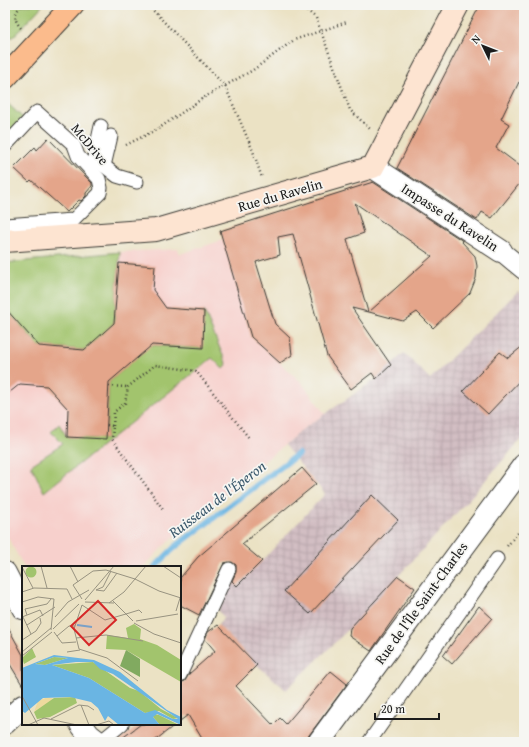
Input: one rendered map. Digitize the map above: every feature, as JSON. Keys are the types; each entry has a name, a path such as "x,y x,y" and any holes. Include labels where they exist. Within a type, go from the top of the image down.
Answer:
{"main road":[{"path":"5,78 74,5"},
{"path":"373,167 458,5"},
{"name":"Rue du Ravelin","path":"5,241 156,230 373,167"}],"street":[{"name":"Impasse du Ravelin","path":"373,167 501,251 524,270"},
{"name":"Rue de l'Île Saint-Charles","path":"318,742 524,465"},
{"path":"5,573 22,606"},
{"path":"5,723 22,707"},
{"path":"82,725 89,735 99,742"}],"lane":[{"name":"McDrive","path":"5,146 38,112 74,145 78,156 99,179 101,188 100,194 73,220 5,225"},
{"path":"101,126 94,158 117,176 137,182"},
{"path":"104,166 111,136"},
{"path":"369,742 497,559"},
{"path":"181,673 229,569"},
{"path":"99,742 121,725"}],"path":[{"path":"148,5 225,86 253,151 262,180"},
{"path":"301,5 316,18 322,30 350,110 386,143"},
{"path":"123,147 158,129 203,98 253,70 294,40 347,22"},
{"path":"163,509 112,439 114,412 125,403 128,387 155,365 196,371 249,438"},
{"path":"109,386 128,387"},
{"path":"107,425 113,426"},
{"path":"497,559 524,526"}],"shaded area":[{"path":"223,240 251,337 302,383 325,414 303,429 172,538 144,566 23,566 5,532 5,263 120,252 178,249 180,254"},
{"path":"518,291 524,296 524,422 521,425 524,436 464,505 350,628 286,690 257,665 218,625 224,617 218,611 232,581 238,586 325,494 284,445 303,429 376,379 404,353 430,379"}],"green space":[{"path":"9,5 43,5 12,38 5,28 5,9"},
{"path":"5,101 24,119 5,139"},
{"path":"120,252 114,323 84,350 39,346 5,308 5,263"},
{"path":"204,311 227,365 223,369 212,358 44,492 31,465 63,444 51,432 59,424 67,437 106,439 109,382 151,345 202,348"}],"building":[{"path":"480,5 524,5 524,85 519,82 501,119 509,124 496,148 524,169 524,178 492,218 482,212 477,220 397,168"},
{"path":"48,138 92,183 92,186 86,193 86,196 81,201 79,200 67,212 31,180 29,182 14,168 35,147 37,150"},
{"path":"373,182 463,241 462,242 475,256 477,266 476,278 470,293 433,328 417,312 403,321 369,312 432,256 355,203 364,233 347,239 368,312 352,308 391,365 376,379 372,373 351,389 327,356 293,234 278,237 280,255 256,262 275,324 290,338 292,355 280,363 251,337 220,231"},
{"path":"119,263 155,266 153,290 166,308 204,311 203,348 152,345 109,382 106,439 67,437 68,409 47,386 20,384 5,396 5,308 39,346 84,350 114,323"},
{"path":"524,345 524,376 488,414 463,391 500,352 508,358"},
{"path":"302,468 316,484 242,544 262,561 237,586 232,581 236,572 236,565 232,562 224,563 199,615 181,606 181,577 198,557"},
{"path":"372,495 398,520 310,614 284,591"},
{"path":"398,576 415,588 371,651 349,636 350,628"},
{"path":"479,606 492,618 452,664 443,656"},
{"path":"5,622 22,653 22,684 5,656"},
{"path":"218,625 257,665 236,686 273,725 280,718 286,724 331,671 347,684 304,742 204,742 188,715 181,720 181,683 185,681 189,674 215,651 205,639 208,632"},
{"path":"140,725 175,725 153,742 117,742"}],"waterway":[{"name":"Ruisseau de l'Éperon","path":"156,566 175,547 298,454"}]}
